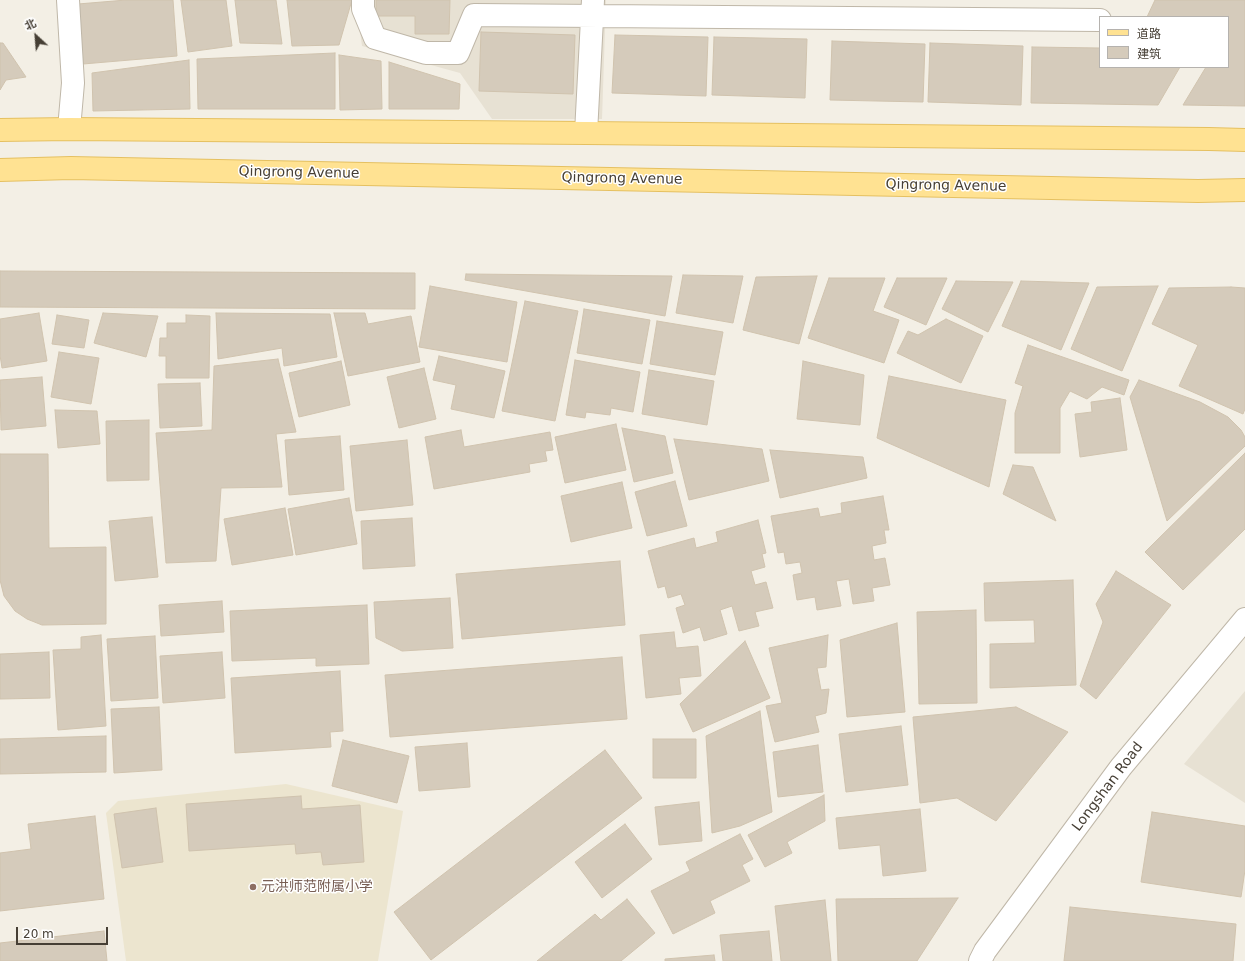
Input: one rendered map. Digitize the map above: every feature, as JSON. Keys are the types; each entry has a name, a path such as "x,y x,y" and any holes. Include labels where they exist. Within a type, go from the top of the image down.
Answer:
{"main road":[{"path":"0,130 586,133 1245,140"},
{"name":"Qingrong Avenue","path":"0,170 79,168 1198,191 1245,190"}],"street":[{"path":"68,0 73,83 69,130"},
{"path":"363,0 363,9 375,38 426,53 458,53 474,15 593,8 1099,20"},
{"path":"586,133 593,8"},
{"name":"Longshan Road","path":"988,958 1121,767 1245,619"}],"shaded area":[{"path":"356,0 606,0 602,119 492,119 460,73 362,46"},
{"path":"1245,691 1245,803 1184,764"},
{"name":"元洪师范附属小学","path":"286,784 403,811 378,961 126,961 106,813 118,801"}],"building":[{"path":"126,0 173,0 177,56 83,64 78,4"},
{"path":"181,0 226,0 232,46 188,52"},
{"path":"235,0 276,0 282,44 240,43"},
{"path":"287,0 352,0 339,45 292,46"},
{"path":"376,0 450,0 449,34 415,34 415,16 376,16"},
{"path":"1155,0 1245,0 1245,106 1183,105 1205,68 1229,68 1229,16 1147,16"},
{"path":"481,32 575,35 573,94 479,91"},
{"path":"615,35 708,37 706,96 612,93"},
{"path":"714,37 807,39 805,98 712,95"},
{"path":"832,41 925,44 923,102 830,100"},
{"path":"0,43 3,43 26,77 6,80 0,90"},
{"path":"930,43 1023,46 1021,105 928,102"},
{"path":"1032,47 1099,48 1099,68 1179,68 1158,105 1031,103"},
{"path":"335,53 335,109 198,109 197,59"},
{"path":"339,55 381,61 382,109 340,110"},
{"path":"189,60 190,109 93,111 92,73"},
{"path":"389,62 460,84 459,109 389,109"},
{"path":"0,271 415,273 415,309 0,307"},
{"path":"466,274 672,276 665,316 465,280"},
{"path":"683,275 743,276 733,323 676,313"},
{"path":"817,276 799,344 743,330 756,277"},
{"path":"829,278 885,278 873,311 899,320 884,363 808,338"},
{"path":"897,278 947,278 926,325 884,307"},
{"path":"956,281 1013,282 988,332 942,309"},
{"path":"1021,281 1089,283 1061,350 1002,326"},
{"path":"430,286 517,302 507,362 419,347"},
{"path":"1158,286 1122,371 1071,349 1097,287"},
{"path":"1169,288 1245,288 1245,409 1243,414 1179,386 1198,345 1152,324"},
{"path":"525,301 578,311 555,421 502,411"},
{"path":"584,309 650,320 642,364 577,353"},
{"path":"39,313 47,361 2,368 0,355 0,319"},
{"path":"103,313 158,316 146,357 94,343"},
{"path":"216,313 330,314 337,357 284,366 282,348 218,359"},
{"path":"334,313 365,313 368,324 411,316 420,362 348,376"},
{"path":"57,315 89,320 84,348 52,344"},
{"path":"186,315 210,316 209,378 166,378 166,356 159,356 160,338 167,338 167,323 186,323"},
{"path":"946,319 983,336 961,383 897,353 908,331 918,335"},
{"path":"657,321 723,332 715,375 650,364"},
{"path":"1028,345 1129,380 1124,395 1102,387 1087,399 1070,391 1060,408 1060,453 1015,453 1015,413 1023,386 1015,383"},
{"path":"59,352 99,358 91,404 51,397"},
{"path":"439,356 505,371 494,418 451,409 456,385 433,380"},
{"path":"278,359 296,432 276,434 282,487 221,488 216,561 166,563 156,433 212,430 214,366"},
{"path":"575,360 640,372 633,412 611,408 610,415 586,412 585,418 566,415"},
{"path":"341,361 350,405 299,417 289,373"},
{"path":"803,361 864,375 860,425 797,419"},
{"path":"424,368 436,419 399,428 387,377"},
{"path":"649,370 714,381 707,425 642,414"},
{"path":"889,376 1006,400 989,487 877,438"},
{"path":"42,377 46,426 1,430 0,380"},
{"path":"1139,380 1200,402 1228,417 1241,430 1245,437 1245,446 1167,521 1130,397"},
{"path":"200,383 202,426 160,428 158,384"},
{"path":"1120,398 1127,450 1080,457 1075,414 1092,412 1091,402"},
{"path":"55,410 97,411 100,444 58,448"},
{"path":"149,420 149,480 107,481 106,421"},
{"path":"616,424 626,470 565,483 555,437"},
{"path":"622,428 665,436 673,473 634,482"},
{"path":"461,430 464,447 550,432 553,450 545,451 547,461 529,464 530,472 434,489 425,437"},
{"path":"340,436 344,490 289,495 285,440"},
{"path":"674,439 762,449 769,481 689,500"},
{"path":"407,440 413,505 356,511 350,446"},
{"path":"770,450 863,457 867,478 780,498"},
{"path":"1245,453 1245,529 1183,590 1145,552"},
{"path":"0,454 48,454 49,548 106,547 106,624 42,625 27,619 15,611 4,596 0,580"},
{"path":"1013,465 1033,467 1056,521 1003,494"},
{"path":"675,481 687,526 647,536 635,492"},
{"path":"622,482 632,528 571,542 561,496"},
{"path":"883,496 889,530 884,530 886,543 872,546 874,560 885,558 890,585 872,588 874,601 853,604 849,579 836,581 841,606 817,610 815,597 797,600 793,575 802,573 800,562 786,564 784,552 778,553 771,516 818,508 820,517 842,513 841,503"},
{"path":"349,498 357,544 296,555 288,509"},
{"path":"285,508 293,555 232,565 224,519"},
{"path":"152,517 158,577 115,581 109,521"},
{"path":"412,518 415,566 363,569 361,521"},
{"path":"758,520 766,553 762,554 765,567 751,571 755,585 766,582 773,608 755,612 759,626 739,631 732,606 720,610 727,634 704,641 700,627 683,633 676,608 685,605 681,594 668,598 665,586 658,588 648,551 694,538 696,548 718,542 716,532"},
{"path":"620,561 625,625 462,639 456,574"},
{"path":"1116,571 1171,605 1096,699 1080,686 1103,622 1096,604"},
{"path":"1073,580 1076,685 990,688 990,644 1035,643 1034,620 985,621 984,583"},
{"path":"450,598 453,648 402,651 376,638 374,602"},
{"path":"222,601 224,632 161,636 159,605"},
{"path":"367,605 369,664 316,666 316,658 232,661 230,611"},
{"path":"976,610 977,703 919,704 917,612"},
{"path":"897,623 905,712 847,717 840,640"},
{"path":"674,632 676,648 698,646 701,676 679,678 681,694 646,698 640,635"},
{"path":"101,635 106,726 58,730 53,650 81,649 81,637"},
{"path":"828,635 826,667 817,668 821,690 829,689 826,713 815,716 819,732 775,742 766,706 782,703 769,648"},
{"path":"155,636 158,698 111,701 107,639"},
{"path":"745,641 770,698 693,732 680,704"},
{"path":"49,652 50,698 0,699 0,654"},
{"path":"222,652 225,698 163,703 160,656"},
{"path":"622,657 627,719 390,737 385,675"},
{"path":"340,671 343,731 330,732 331,747 235,753 231,678"},
{"path":"159,707 162,770 114,773 111,709"},
{"path":"1016,707 1068,732 996,821 957,798 920,803 913,717"},
{"path":"760,711 772,812 740,826 712,833 706,736"},
{"path":"901,726 908,785 846,792 839,734"},
{"path":"106,736 106,772 0,774 0,739"},
{"path":"653,739 696,739 696,778 653,778"},
{"path":"343,740 409,756 397,803 332,786"},
{"path":"467,743 470,787 419,791 415,747"},
{"path":"818,745 823,792 778,797 773,752"},
{"path":"605,750 642,798 431,960 394,912"},
{"path":"824,795 825,821 787,842 792,853 765,867 748,835"},
{"path":"301,796 302,809 360,805 364,862 323,865 321,852 296,854 295,844 189,851 186,804"},
{"path":"699,802 702,841 659,845 655,807"},
{"path":"156,808 163,862 122,868 114,814"},
{"path":"920,809 926,871 883,876 880,845 839,849 836,818"},
{"path":"1152,812 1245,826 1245,870 1241,897 1141,882"},
{"path":"95,816 104,899 0,911 0,853 31,849 28,824"},
{"path":"625,824 652,859 602,898 575,862"},
{"path":"740,834 753,859 742,865 750,881 710,901 715,913 673,934 651,891 690,871 686,862"},
{"path":"958,898 917,961 838,961 836,899"},
{"path":"627,899 655,933 621,961 537,961 595,914 601,920"},
{"path":"825,900 831,961 781,961 775,906"},
{"path":"1070,907 1236,924 1233,961 1064,961"},
{"path":"104,931 107,961 0,961 0,943"},
{"path":"769,931 772,961 723,961 720,935"},
{"path":"714,955 715,961 665,961 665,959"}],"place":[{"name":"元洪师范附属小学","path":"253,887"}]}
